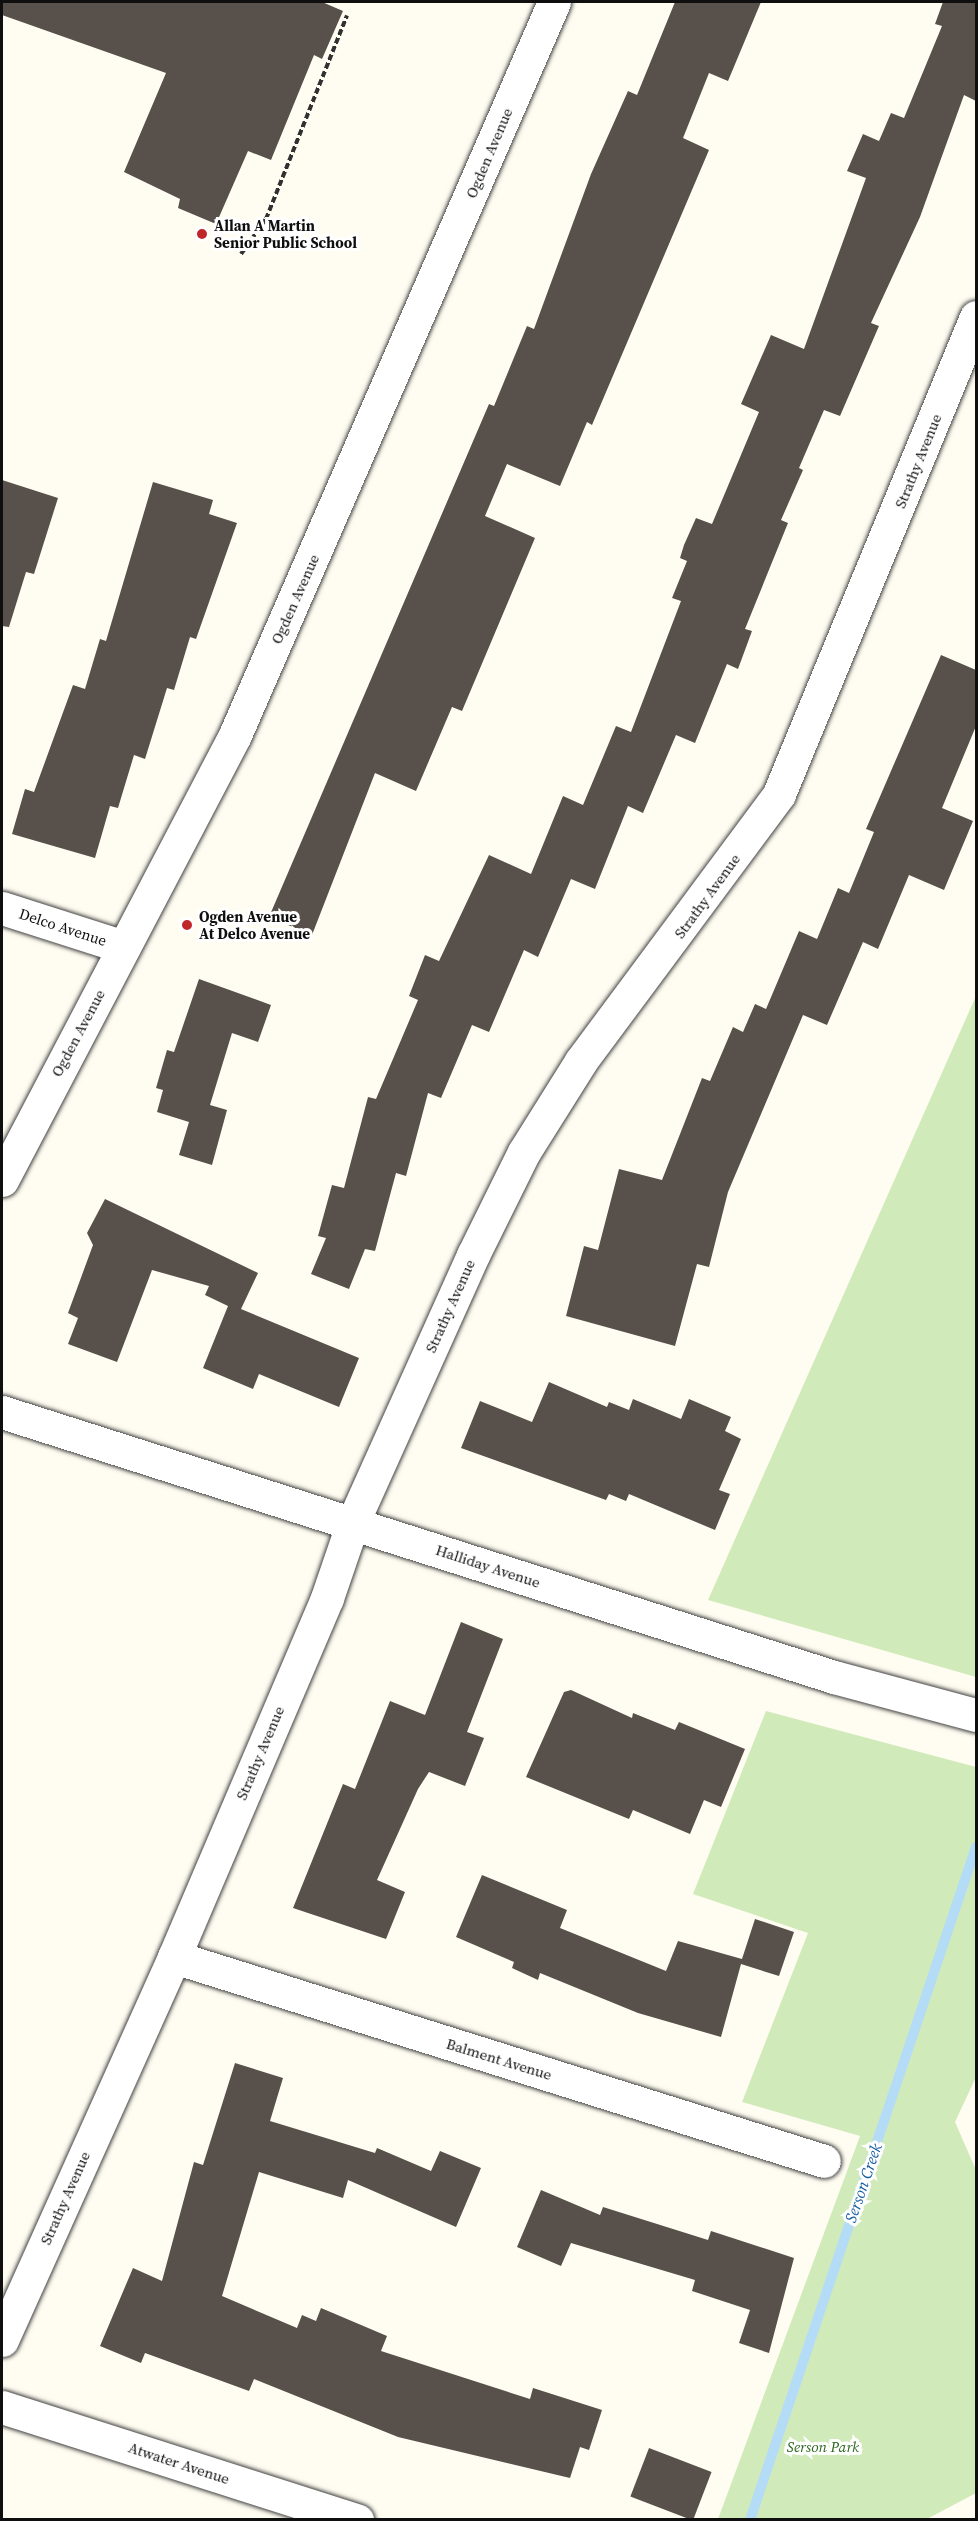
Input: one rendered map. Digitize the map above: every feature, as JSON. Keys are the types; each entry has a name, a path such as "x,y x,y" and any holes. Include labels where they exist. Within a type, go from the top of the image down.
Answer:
{"street":[{"name":"Ogden Avenue","path":"2,1180 235,735 554,2"},
{"name":"Strathy Avenue","path":"2,2340 174,1957 327,1598 353,1522 524,1152 581,1060 779,794 976,317"},
{"name":"Delco Avenue","path":"2,908 124,947"},
{"name":"Halliday Avenue","path":"2,1412 834,1677 976,1715"},
{"name":"Balment Avenue","path":"174,1957 824,2161"},
{"name":"Atwater Avenue","path":"2,2407 357,2520"}],"path":[{"path":"241,254 266,219 347,15"}],"green space":[{"path":"976,996 976,1677 708,1600"},
{"name":"Serson Park","path":"766,1711 976,1767 976,2077 955,2122 976,2170 976,2493 927,2519 718,2519 860,2136 742,2102 808,1933 693,1894"}],"building":[{"path":"2,2 322,2 343,11 322,59 314,55 271,160 248,151 216,224 178,208 180,199 124,172 166,73 2,15"},
{"path":"675,2 761,2 728,81 709,73 683,138 709,150 592,425 587,422 560,486 507,464 485,516 535,538 462,711 452,707 416,791 375,773 312,935 269,917 489,404 494,406 527,326 534,329 591,174 628,91 637,95"},
{"path":"943,2 976,2 976,101 964,95 920,217 871,323 879,326 840,416 824,410 799,468 803,470 781,520 788,523 745,629 752,631 738,669 727,664 695,743 676,735 643,813 628,806 595,889 571,879 538,957 524,950 489,1032 472,1025 441,1098 428,1093 406,1176 396,1173 375,1251 365,1249 349,1289 311,1274 326,1238 318,1236 332,1185 344,1188 368,1097 376,1099 418,1000 409,996 425,955 439,961 489,855 531,874 563,796 583,805 616,726 631,732 681,601 672,598 687,561 680,558 684,545 696,518 712,524 759,412 741,404 771,335 804,349 866,178 847,171 863,134 879,141 891,113 904,118 942,26 935,24"},
{"path":"2,480 58,498 34,574 26,572 9,627 2,626"},
{"path":"153,482 213,500 209,514 237,523 196,639 190,637 174,690 167,688 145,759 134,755 118,808 110,806 95,858 12,834 25,789 34,792 73,685 85,689 100,639 106,641"},
{"path":"941,655 976,670 976,726 942,808 973,821 944,890 909,875 878,949 863,942 827,1025 803,1015 728,1192 709,1267 697,1264 675,1346 566,1316 584,1246 598,1250 619,1169 662,1180 702,1078 710,1081 733,1027 743,1032 755,1004 766,1009 799,931 817,939 838,888 849,893 874,832 866,829"},
{"path":"199,979 271,1005 258,1042 232,1033 210,1105 227,1110 212,1165 179,1155 189,1122 157,1112 163,1090 156,1088 167,1050 174,1052"},
{"path":"105,1199 258,1273 241,1309 359,1358 339,1407 259,1374 253,1389 203,1368 228,1306 205,1295 209,1286 152,1270 117,1362 68,1344 78,1318 68,1313 93,1245 87,1233"},
{"path":"549,1382 607,1407 609,1402 629,1410 633,1399 681,1419 689,1399 731,1417 725,1431 741,1439 719,1490 730,1494 715,1530 629,1494 626,1501 609,1494 606,1500 461,1448 480,1401 532,1422"},
{"path":"461,1622 503,1639 467,1732 484,1738 465,1786 429,1772 418,1789 377,1880 405,1892 386,1939 293,1908 343,1784 355,1789 390,1701 425,1715"},
{"path":"571,1690 632,1718 633,1713 675,1730 679,1722 745,1749 721,1807 704,1800 690,1834 633,1810 629,1819 526,1777 564,1692"},
{"path":"482,1875 567,1910 560,1928 666,1971 678,1941 742,1959 755,1919 794,1932 779,1976 741,1964 721,2037 638,2013 540,1973 538,1980 512,1968 514,1962 456,1937"},
{"path":"235,2063 283,2078 270,2121 375,2153 377,2148 431,2171 440,2151 481,2168 456,2227 348,2180 343,2198 259,2172 222,2296 297,2328 302,2315 316,2321 321,2308 387,2336 381,2351 530,2399 533,2388 602,2410 589,2450 580,2447 570,2478 398,2437 254,2379 249,2391 145,2353 141,2363 100,2346 133,2268 162,2281 194,2162 203,2165"},
{"path":"541,2190 600,2215 603,2207 708,2240 711,2231 794,2258 769,2353 739,2343 750,2310 692,2291 695,2280 571,2243 561,2266 517,2247"},
{"path":"649,2448 712,2472 693,2520 630,2497"}],"waterway":[{"name":"Serson Creek","path":"750,2520 976,1847"}],"place":[{"name":"Allan A Martin Senior Public School","path":"202,234"},
{"name":"Ogden Avenue At Delco Avenue","path":"187,925"}]}
